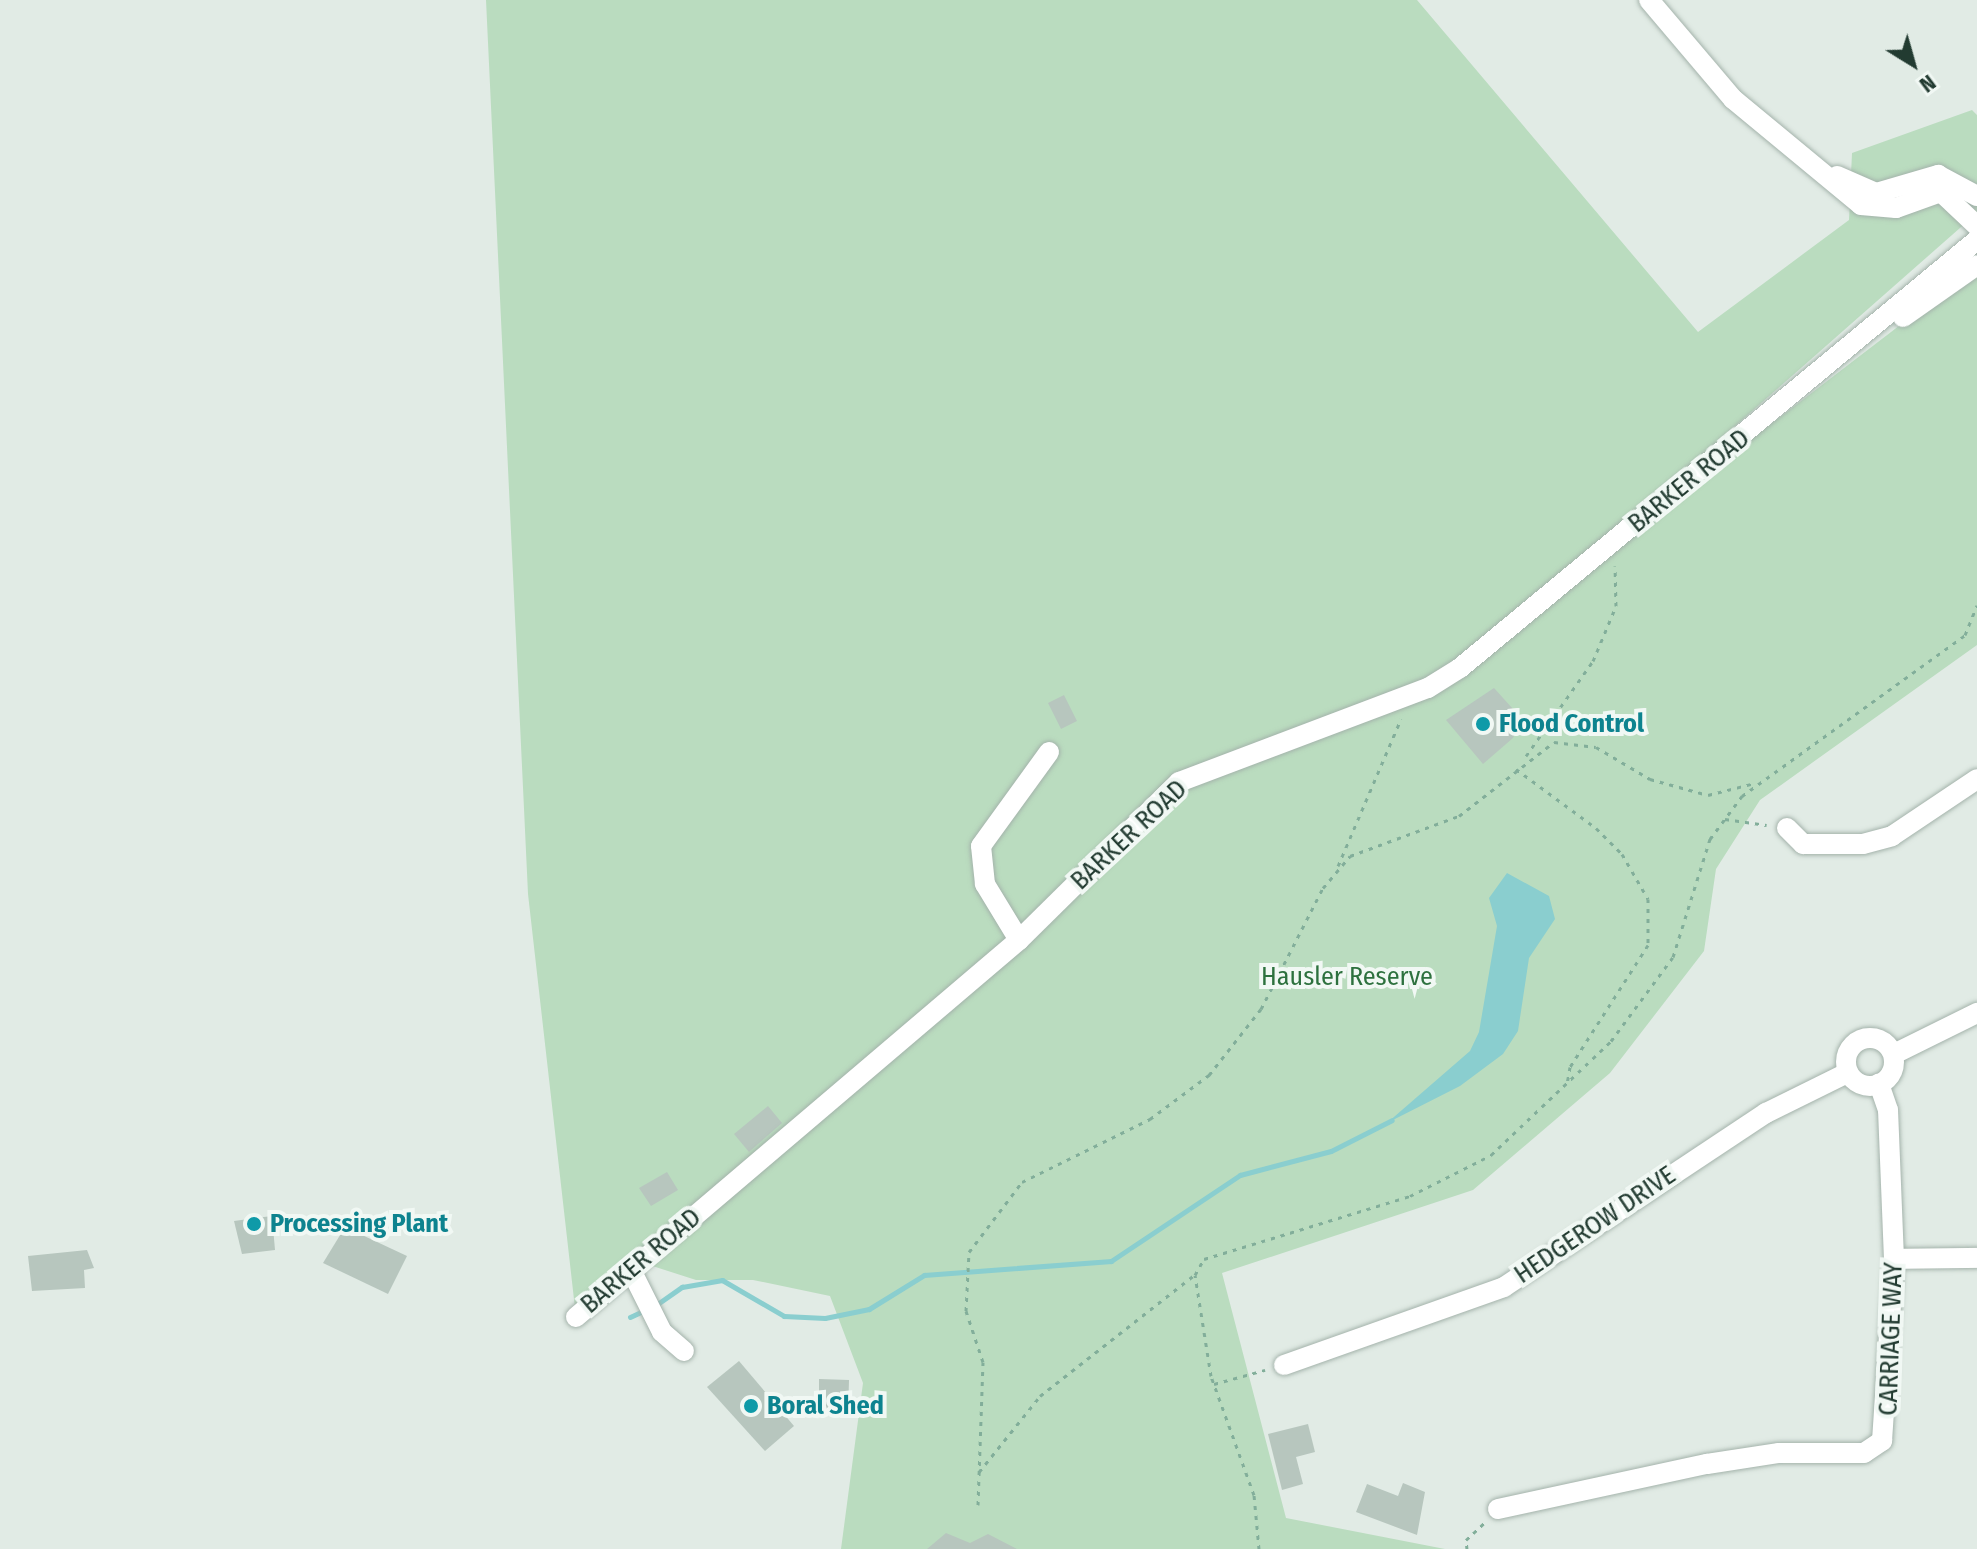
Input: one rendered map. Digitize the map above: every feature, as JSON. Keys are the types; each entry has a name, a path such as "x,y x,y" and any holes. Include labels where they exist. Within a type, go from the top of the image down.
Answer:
{"street":[{"path":"1649,0 1733,99 1826,171 1861,205 1896,208 1941,192 1977,226"},
{"path":"1826,171 1876,193 1938,175 1977,196"},
{"name":"BARKER ROAD","path":"576,1317 1019,940 1179,782 1411,694 1460,668 1812,381 1977,240"},
{"name":"BARKER ROAD","path":"1812,381 1977,265"},
{"path":"1019,940 985,884 981,846 1049,752"},
{"path":"1787,828 1803,844 1824,847 1878,840 1977,779"},
{"path":"1894,1054 1977,1013"},
{"path":"1861,1038 1879,1038 1894,1054 1891,1072 1879,1084 1858,1085 1847,1073 1849,1051 1861,1038"},
{"name":"HEDGEROW DRIVE","path":"1284,1365 1504,1287 1766,1113 1847,1073"},
{"name":"CARRIAGE WAY","path":"1498,1509 1707,1464 1779,1453 1864,1453 1888,1428 1894,1259 1890,1133 1879,1084"},
{"path":"1894,1259 1977,1258"},
{"path":"631,1270 658,1323 684,1351"}],"path":[{"path":"1516,769 1593,661 1616,606 1608,547"},
{"path":"979,1472 1040,1396 1195,1275 1204,1259 1341,1221 1454,1176 1491,1155 1611,1041 1673,957 1710,839 1757,782 1956,642 1977,605"},
{"path":"978,1505 983,1362 963,1277 968,1259 1022,1182 1150,1119 1209,1075 1261,1009 1336,869 1411,694"},
{"path":"1336,869 1368,845 1426,833 1459,816 1554,742 1578,743 1622,758 1650,779 1708,795 1757,782"},
{"path":"1516,769 1596,828 1622,854 1648,899 1648,945 1570,1067 1567,1085"},
{"path":"1725,819 1787,828"},
{"path":"1195,1275 1213,1384 1254,1495 1259,1549"},
{"path":"1213,1384 1284,1365"},
{"path":"1467,1549 1466,1540 1498,1509"}],"green space":[{"name":"Hausler Reserve","path":"486,0 1417,0 1698,332 1849,220 1852,153 1972,110 1977,115 1977,213 1509,625 1977,266 1977,645 1760,800 1716,869 1704,951 1610,1073 1473,1190 1222,1273 1286,1518 1445,1549 841,1549 863,1383 830,1296 753,1280 696,1280 640,1262 576,1317 528,894"}],"water":[{"path":"1507,873 1549,896 1555,919 1529,958 1518,1031 1503,1054 1460,1086 1387,1123 1470,1051 1479,1032 1497,926 1489,898"}],"building":[{"name":"Flood Control","path":"1494,688 1522,719 1513,738 1483,764 1446,720"},
{"path":"1064,695 1077,721 1061,729 1048,703"},
{"path":"768,1106 782,1123 749,1152 734,1134"},
{"path":"667,1172 678,1190 651,1206 639,1188"},
{"path":"272,1216 275,1250 242,1254 234,1221"},
{"path":"345,1227 407,1256 388,1294 323,1263"},
{"path":"87,1250 94,1268 84,1270 85,1288 32,1291 28,1256"},
{"name":"Boral Shed","path":"739,1361 794,1426 765,1451 707,1387"},
{"path":"819,1379 849,1380 848,1416 819,1416"},
{"path":"1308,1424 1315,1452 1296,1457 1303,1484 1282,1490 1268,1434"},
{"path":"1403,1483 1425,1492 1417,1535 1356,1512 1367,1484 1398,1496"},
{"path":"946,1533 970,1543 988,1534 1017,1549 927,1549"}],"waterway":[{"path":"656,1305 682,1287 722,1280 784,1316 825,1318 869,1309 924,1275 1111,1261 1240,1175 1331,1151 1392,1120"},
{"path":"630,1317 647,1309"}],"place":[{"name":"Flood Control","path":"1483,724"},
{"name":"Processing Plant","path":"254,1224"},
{"name":"Boral Shed","path":"751,1406"}]}
